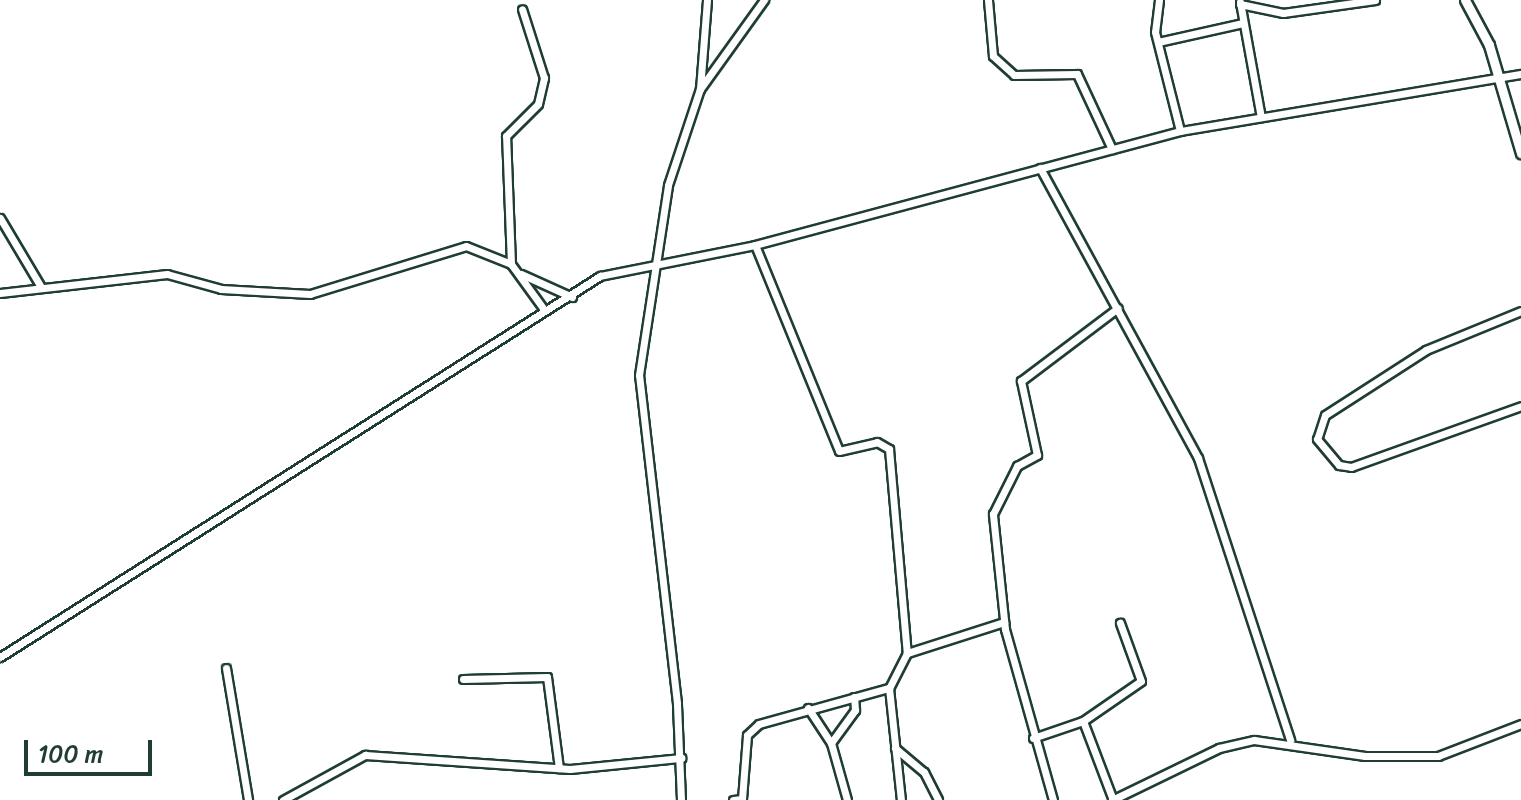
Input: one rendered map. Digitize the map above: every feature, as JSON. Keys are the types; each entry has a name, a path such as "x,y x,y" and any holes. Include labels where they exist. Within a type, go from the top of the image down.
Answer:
{"street":[{"path":"681,800 681,758 641,432 639,375 668,185 700,89 707,0"},
{"path":"700,89 764,0"},
{"path":"988,0 993,56 1014,75 1077,74 1112,149"},
{"path":"1159,0 1158,42 1180,131"},
{"path":"1261,117 1240,2 1283,13 1375,0"},
{"path":"1465,0 1499,76 1521,153"},
{"path":"511,264 506,136 538,104 544,78 522,9"},
{"path":"1158,42 1243,23"},
{"path":"0,657 543,308 573,297 600,276 655,269 755,245 1180,131 1521,74"},
{"path":"1040,168 1198,458 1290,740"},
{"path":"0,218 41,287"},
{"path":"755,245 839,451 877,442 889,449 907,653 889,688 901,800"},
{"path":"0,293 167,274 221,289 310,294 466,246 511,264 543,308"},
{"path":"519,274 573,297"},
{"path":"1053,800 1033,738 1004,622 993,514 1017,466 1037,455 1021,381 1118,308"},
{"path":"1521,311 1426,350 1325,415 1317,439 1339,465 1351,467 1521,406"},
{"path":"907,653 1004,622"},
{"path":"1033,738 1083,721 1141,681 1120,623"},
{"path":"226,668 248,800"},
{"path":"463,679 547,677 559,768"},
{"path":"733,800 742,799 747,735 808,708 889,688"},
{"path":"831,743 855,710 854,697"},
{"path":"808,708 831,743 847,800"},
{"path":"1083,721 1112,800 1219,748 1290,740 1365,756 1438,756 1521,724"},
{"path":"895,748 924,772 938,800"},
{"path":"283,800 365,755 559,768 681,758"}]}
